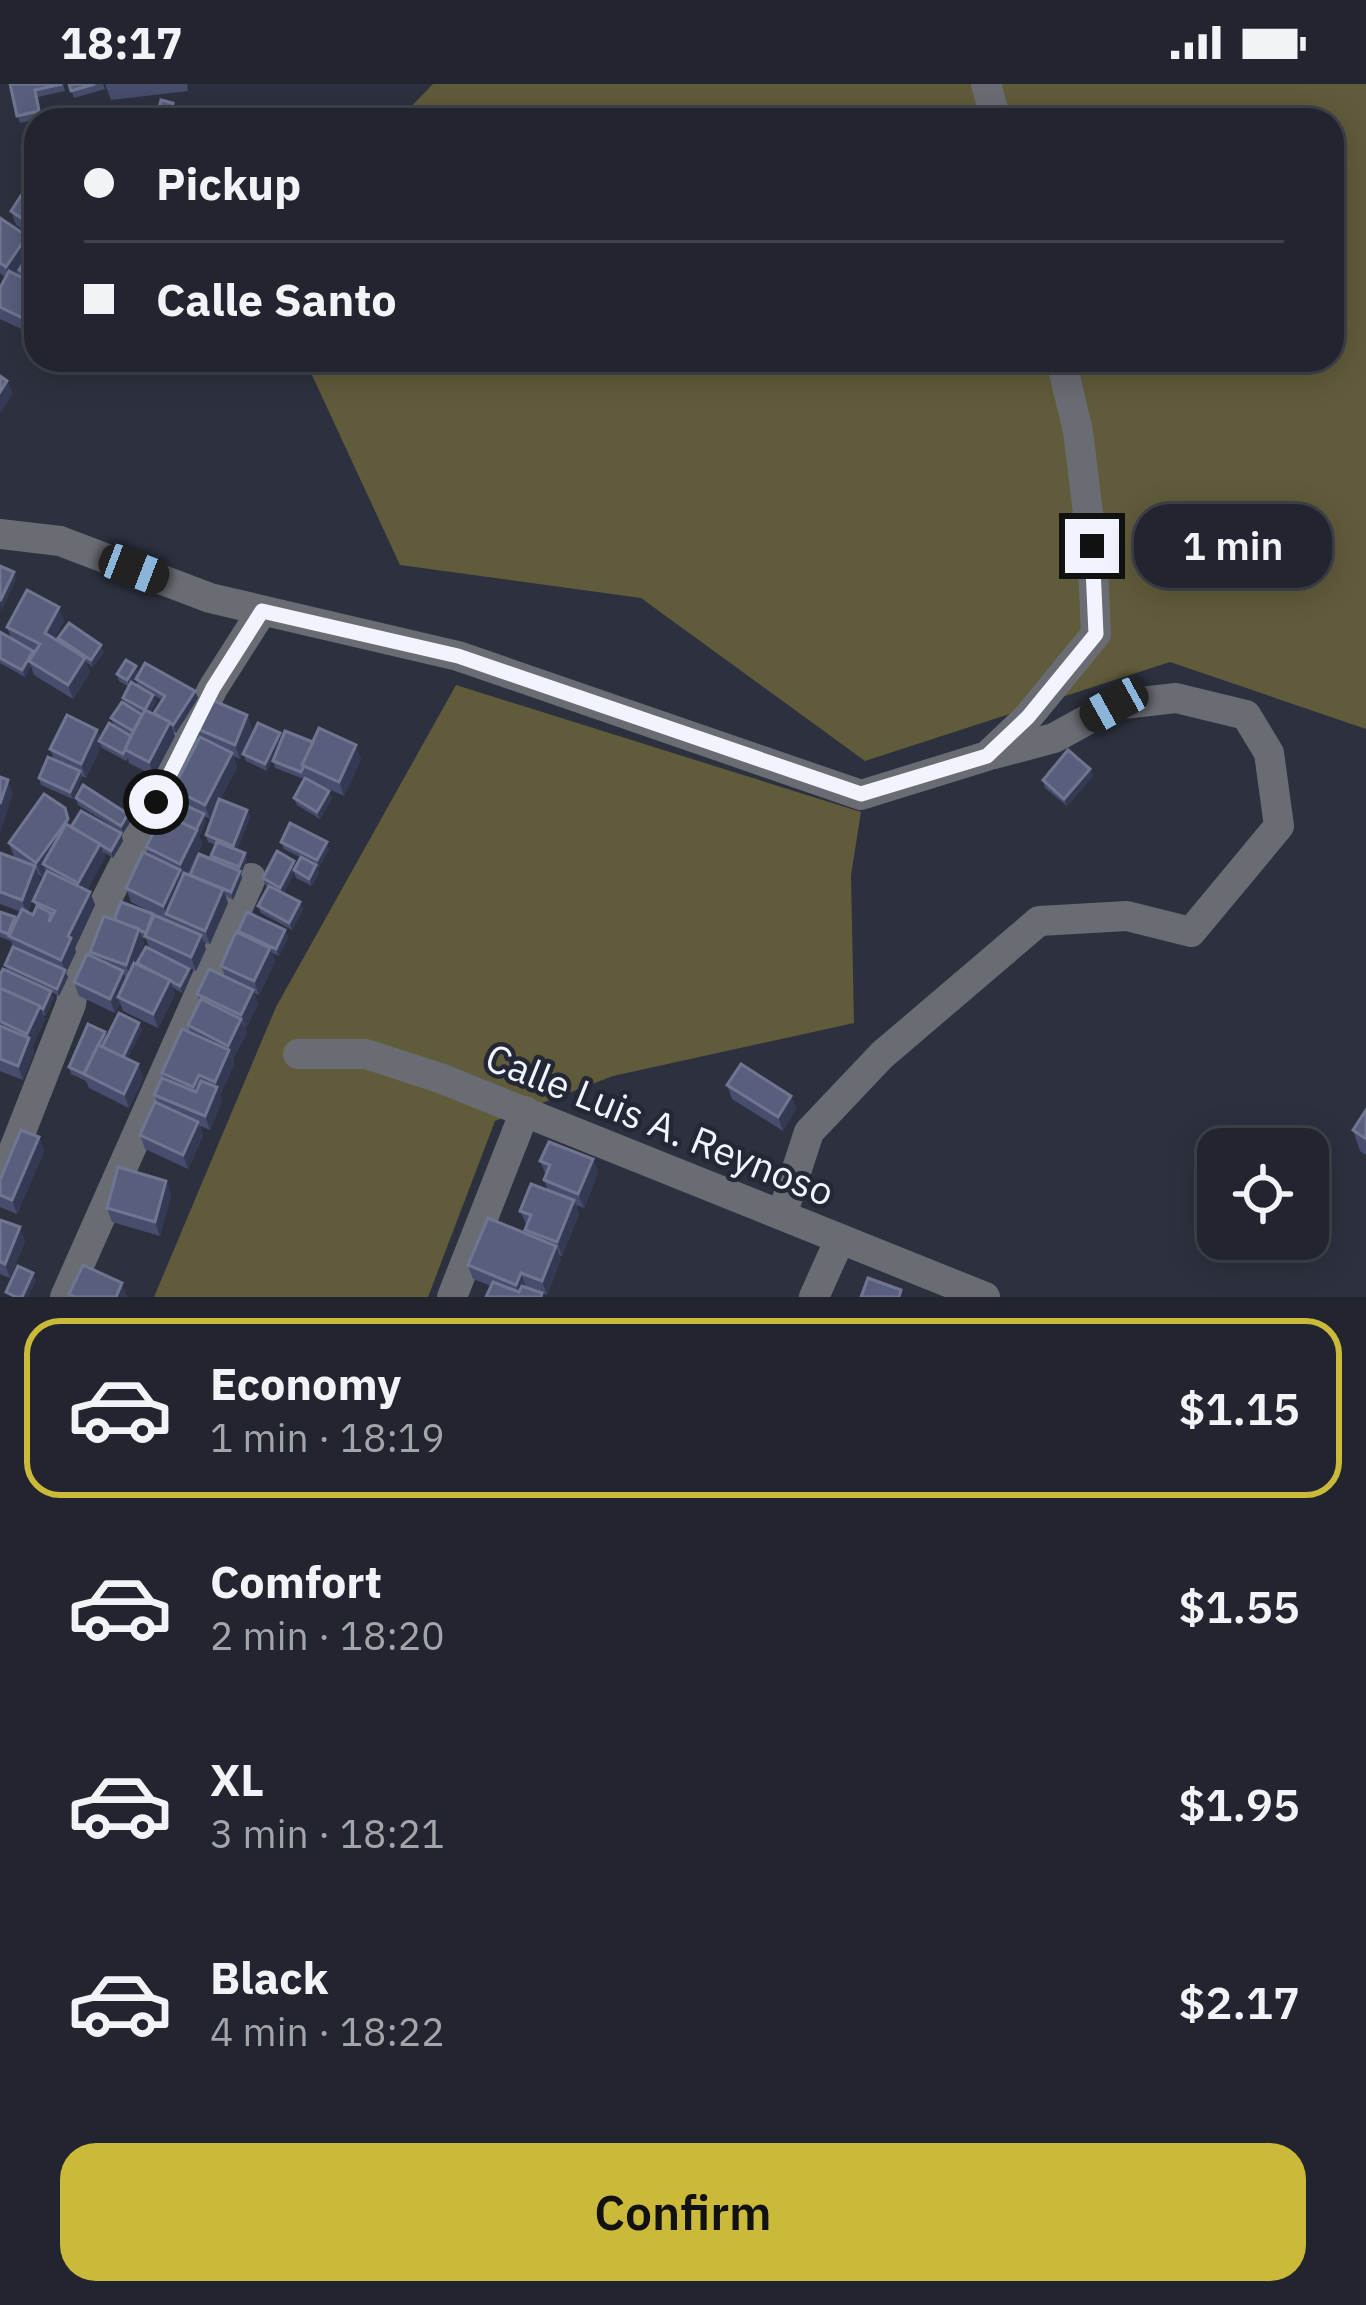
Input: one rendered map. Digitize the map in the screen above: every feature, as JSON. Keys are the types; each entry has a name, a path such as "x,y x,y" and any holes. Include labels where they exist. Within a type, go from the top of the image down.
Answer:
{"street":[{"path":"987,756 1028,717 1096,634 1092,546 1078,430 1064,372"},
{"path":"0,534 59,541 209,598 458,656 861,794 1054,739 1114,705 1176,698 1246,715 1269,753 1279,826 1191,932 1127,916 1039,921 882,1055 809,1132 782,1215"},
{"path":"0,1185 71,1004 79,954 213,688 262,611"},
{"path":"65,1297 251,878"},
{"name":"Calle Luis A. Reynoso","path":"298,1054 366,1054 440,1078 986,1297"},
{"path":"452,1297 525,1112"},
{"path":"814,1297 841,1239"}],"shaded area":[{"path":"433,84 1366,84 1366,729 1170,662 865,761 641,598 400,565 311,372 1344,372 1344,108 410,108"},
{"path":"456,685 861,812 851,875 854,1023 613,1076 495,1121 428,1297 154,1297 276,1007"}],"building":[{"path":"10,84 62,84 35,90 38,108 24,108 24,114 17,116"},
{"path":"69,84 95,84 71,91"},
{"path":"24,191 24,220 11,211"},
{"path":"0,218 24,234 24,240 6,267 0,263"},
{"path":"9,271 24,279 24,319 0,307 0,288"},
{"path":"0,566 14,572 0,601"},
{"path":"27,590 59,607 45,633 85,658 68,685 29,661 40,644 7,627"},
{"path":"69,623 101,645 91,660 58,638"},
{"path":"0,632 33,651 22,670 0,658"},
{"path":"126,660 136,666 127,680 117,674"},
{"path":"145,663 195,691 173,725 154,713 165,696 136,679"},
{"path":"131,682 153,695 145,710 123,698"},
{"path":"205,697 247,715 235,745 193,727"},
{"path":"122,702 142,715 133,731 111,718"},
{"path":"145,710 170,722 149,762 124,749"},
{"path":"67,715 97,730 81,764 50,749"},
{"path":"109,723 131,736 123,754 99,741"},
{"path":"258,723 280,733 265,764 243,754"},
{"path":"319,728 356,745 339,782 302,765"},
{"path":"285,731 313,742 301,772 273,761"},
{"path":"200,737 232,753 205,805 173,789"},
{"path":"1068,750 1090,769 1064,799 1043,780"},
{"path":"48,757 80,771 70,792 39,778"},
{"path":"0,777 8,780 0,804"},
{"path":"305,778 329,791 317,812 294,798"},
{"path":"83,785 128,814 121,826 76,798"},
{"path":"44,794 65,808 68,819 36,863 9,843"},
{"path":"165,796 204,814 196,830 157,812"},
{"path":"219,799 247,810 233,846 206,835"},
{"path":"81,811 121,833 111,851 71,827"},
{"path":"163,814 197,830 180,864 146,847"},
{"path":"290,823 327,842 317,860 281,842"},
{"path":"66,824 100,844 78,883 43,864"},
{"path":"217,842 245,853 239,867 211,856"},
{"path":"277,851 294,861 280,888 263,878"},
{"path":"143,852 180,870 163,906 126,888"},
{"path":"0,853 35,866 22,900 0,892"},
{"path":"199,854 240,871 231,892 190,875"},
{"path":"301,857 316,865 309,879 294,870"},
{"path":"47,871 90,892 61,960 9,936 22,909 33,915 37,906 51,913 49,922 55,911 33,901"},
{"path":"184,873 223,889 205,931 166,914"},
{"path":"269,886 300,902 289,923 258,906"},
{"path":"121,902 153,914 146,933 114,920"},
{"path":"0,912 15,917 8,934 0,931"},
{"path":"247,912 285,930 276,949 238,931"},
{"path":"154,915 201,935 191,957 145,936"},
{"path":"104,916 139,929 126,965 90,952"},
{"path":"236,932 270,948 254,981 221,966"},
{"path":"13,947 65,970 57,989 5,965"},
{"path":"146,947 189,969 180,986 137,963"},
{"path":"87,954 123,971 110,999 74,982"},
{"path":"134,963 170,980 153,1014 118,997"},
{"path":"3,969 51,991 43,1009 0,988"},
{"path":"209,969 253,990 241,1015 197,994"},
{"path":"0,988 40,1006 27,1034 0,1021"},
{"path":"201,999 241,1019 228,1046 188,1025"},
{"path":"119,1013 139,1023 123,1057 102,1047"},
{"path":"88,1024 105,1032 84,1074 69,1067"},
{"path":"0,1026 29,1038 18,1066 0,1059"},
{"path":"182,1029 229,1050 215,1082 199,1075 193,1087 162,1073"},
{"path":"98,1045 138,1064 124,1094 84,1074"},
{"path":"741,1064 791,1096 778,1117 727,1085"},
{"path":"162,1078 196,1092 201,1081 217,1087 205,1116 154,1095"},
{"path":"155,1102 198,1122 183,1155 140,1135"},
{"path":"1366,1110 1366,1139 1353,1130"},
{"path":"21,1130 39,1137 12,1200 0,1195 0,1180"},
{"path":"549,1142 593,1159 578,1194 544,1180 550,1165 540,1161"},
{"path":"118,1167 166,1181 155,1222 107,1208"},
{"path":"531,1184 574,1200 557,1242 525,1230 531,1215 520,1211"},
{"path":"488,1218 556,1246 542,1281 521,1273 516,1285 468,1265"},
{"path":"0,1220 20,1227 5,1264 0,1262"},
{"path":"83,1265 122,1283 116,1297 69,1294"},
{"path":"18,1266 33,1273 22,1297 6,1292"},
{"path":"868,1278 901,1290 899,1297 861,1297"},
{"path":"493,1282 519,1292 522,1286 542,1293 541,1297 486,1297"}],"route":[{"path":"156,802 213,688 262,611 458,656 861,794 987,756 1028,717 1096,634 1092,546"}]}
